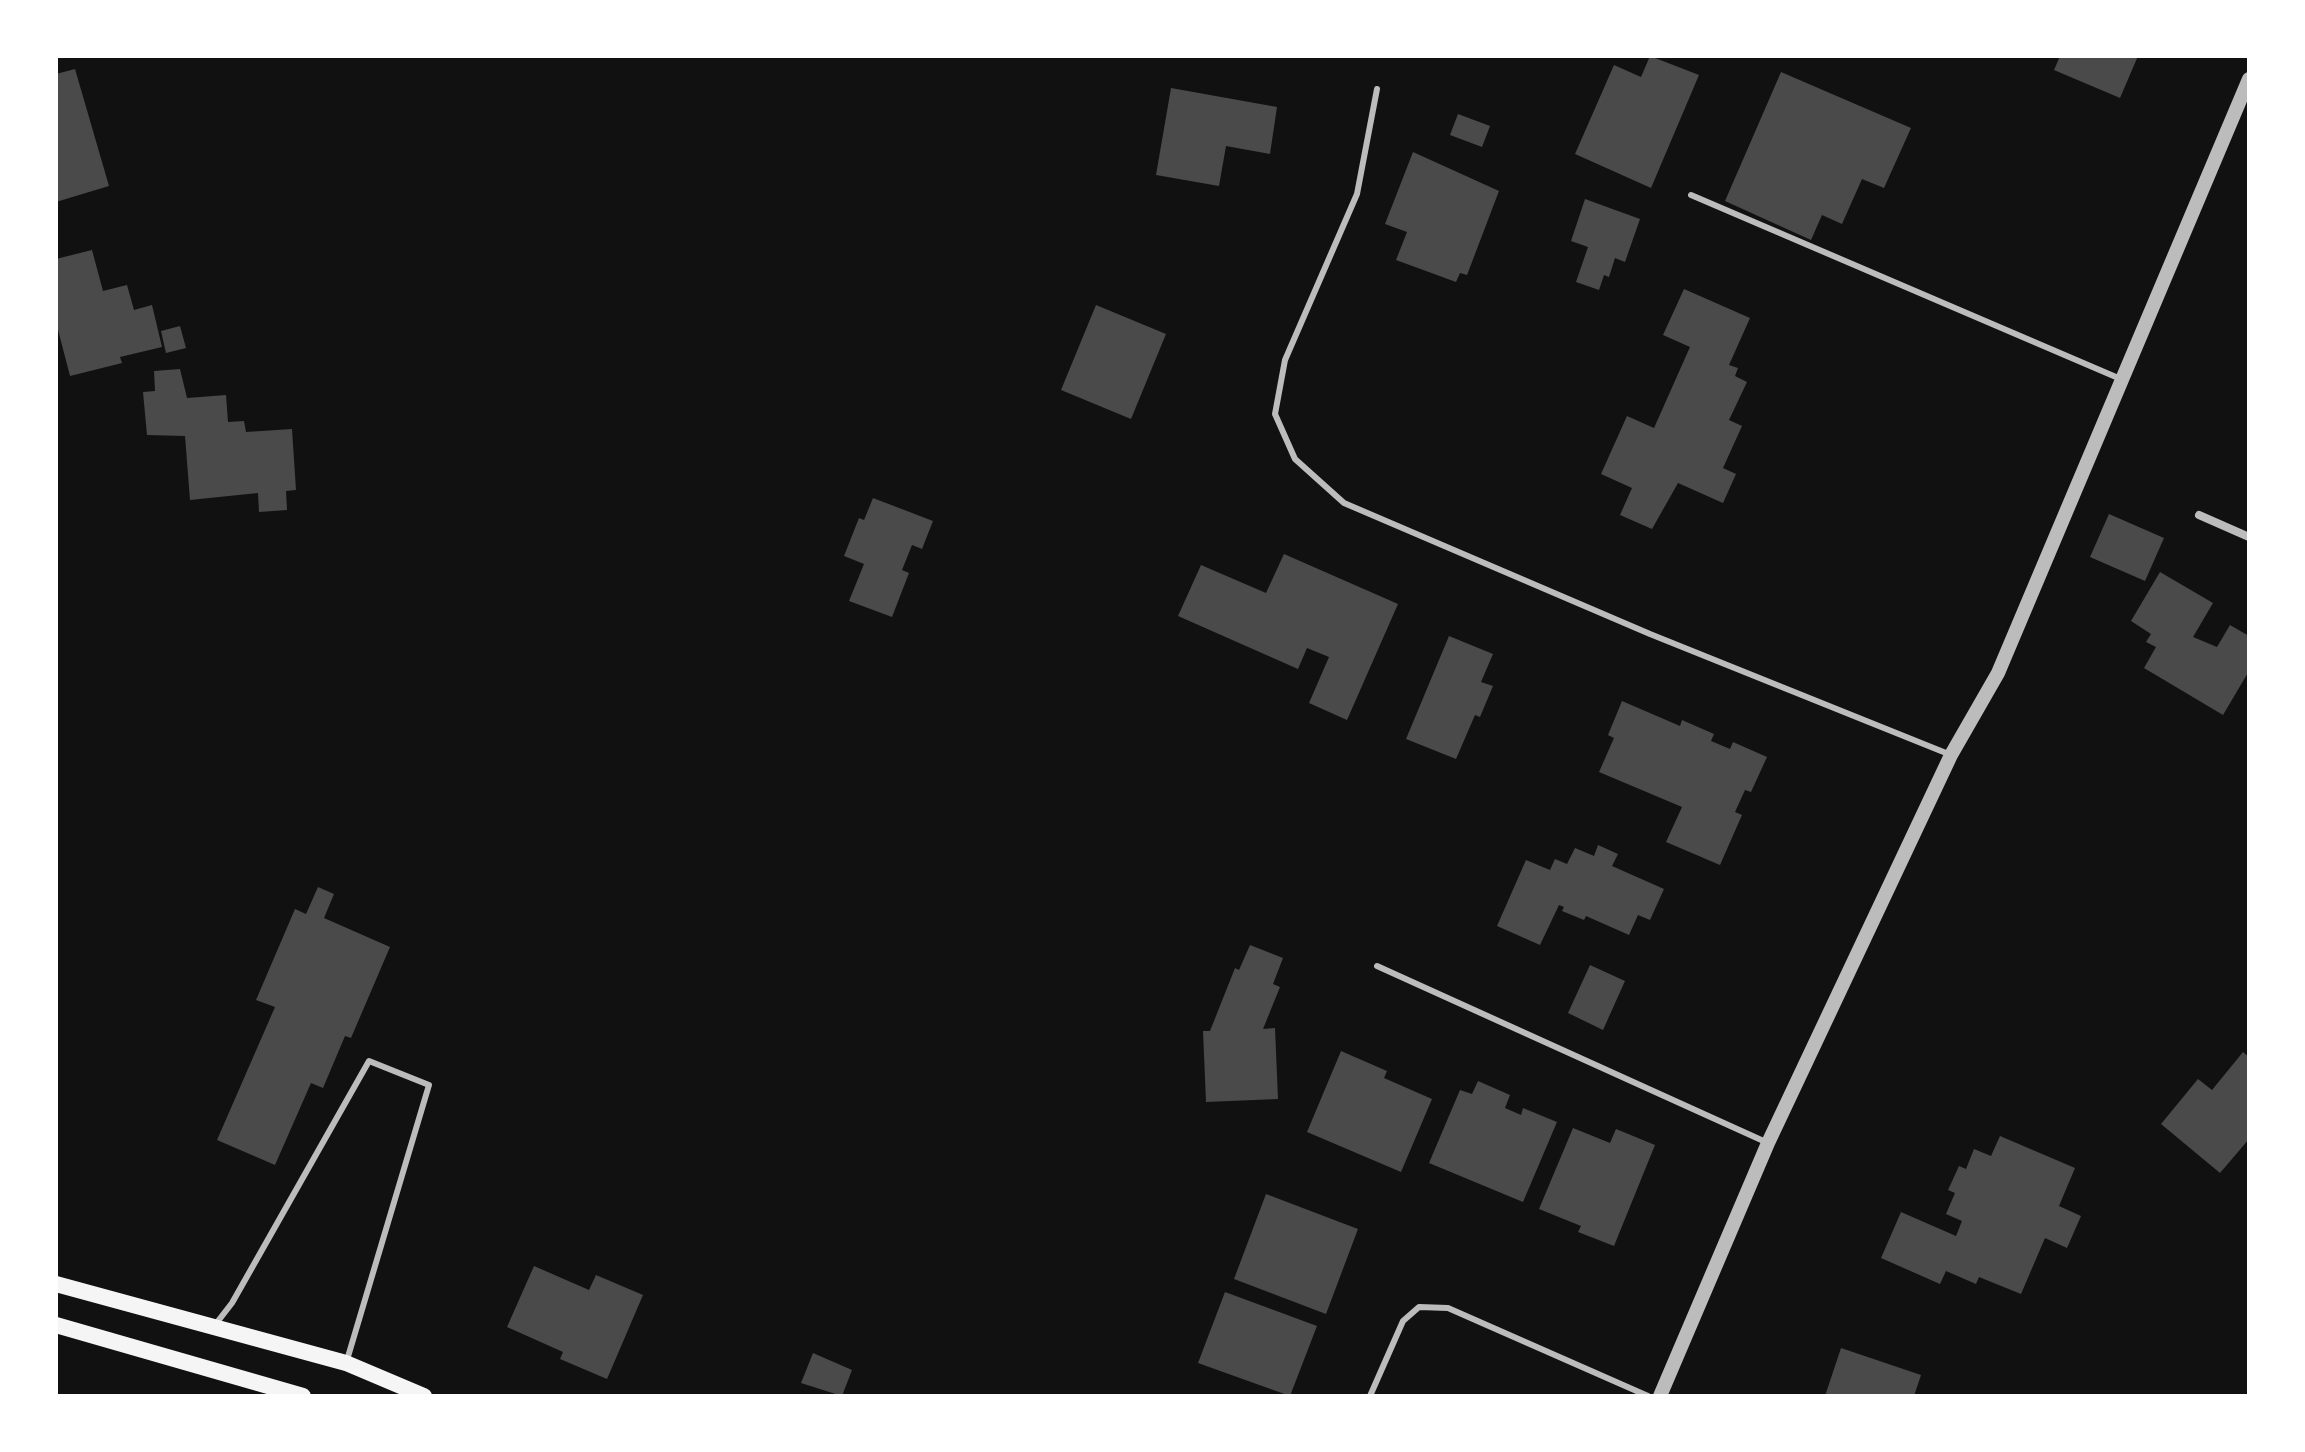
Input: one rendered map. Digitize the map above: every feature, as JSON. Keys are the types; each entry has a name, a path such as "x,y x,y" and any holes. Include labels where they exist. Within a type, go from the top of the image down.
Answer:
{"main road":[{"path":"56,1284 346,1363 424,1396"},
{"path":"56,1325 264,1390 303,1396"}],"street":[{"path":"1660,1396 1768,1143 1951,755 1998,673 2249,79"},
{"path":"2199,515 2249,537"}],"lane":[{"path":"1377,89 1357,194 1285,360 1275,414 1295,459 1344,503 1650,634 1951,755"},
{"path":"1691,195 2123,380"},
{"path":"1377,966 1768,1143"},
{"path":"215,1325 232,1303 369,1061 429,1085 346,1363"},
{"path":"1370,1396 1403,1321 1419,1307 1448,1308 1648,1396"}],"building":[{"path":"1650,56 1699,75 1651,188 1575,154 1614,65 1641,77"},
{"path":"2060,56 2138,56 2120,98 2054,70"},
{"path":"75,69 109,186 56,202 56,74"},
{"path":"1781,72 1911,128 1884,188 1862,179 1842,224 1822,215 1811,240 1725,201"},
{"path":"1171,88 1277,107 1270,154 1226,146 1219,186 1156,175"},
{"path":"1458,114 1490,126 1482,147 1450,135"},
{"path":"1413,152 1499,191 1467,275 1460,273 1456,282 1396,260 1407,232 1385,224"},
{"path":"1585,199 1640,219 1625,262 1615,258 1609,277 1604,275 1599,290 1576,282 1588,247 1571,241"},
{"path":"92,250 103,291 127,285 134,310 152,305 162,347 120,357 122,363 70,376 56,322 56,259"},
{"path":"1684,289 1750,318 1729,365 1738,368 1735,376 1747,382 1729,420 1742,426 1723,468 1736,474 1723,503 1678,483 1652,529 1620,515 1632,488 1601,474 1627,416 1654,428 1690,347 1663,335"},
{"path":"1096,305 1166,334 1131,419 1061,390"},
{"path":"180,326 186,348 166,353 161,331"},
{"path":"180,369 187,398 226,395 228,422 244,421 246,432 292,429 296,490 286,491 287,510 259,512 258,493 190,500 185,436 147,435 143,392 155,391 154,371"},
{"path":"873,498 933,521 922,549 912,545 902,570 909,573 892,617 849,601 864,564 844,556 859,518 864,520"},
{"path":"2109,514 2164,538 2145,581 2090,557"},
{"path":"1284,554 1398,604 1347,720 1309,703 1329,657 1307,648 1298,669 1178,616 1201,565 1266,593"},
{"path":"2160,572 2213,603 2193,637 2217,647 2230,625 2249,636 2249,671 2223,715 2144,668 2156,647 2146,642 2151,634 2131,621"},
{"path":"1449,636 1493,654 1481,682 1493,686 1480,717 1475,715 1456,759 1406,739"},
{"path":"1622,701 1680,726 1682,720 1714,734 1711,741 1730,749 1733,742 1767,757 1751,792 1745,790 1735,812 1742,815 1720,865 1666,842 1682,807 1599,772 1614,738 1608,735"},
{"path":"1598,845 1618,854 1612,866 1664,889 1650,920 1638,915 1629,935 1586,916 1584,920 1562,911 1564,907 1559,905 1540,945 1497,926 1526,860 1550,870 1555,859 1567,864 1575,848 1594,856"},
{"path":"318,887 334,894 324,918 390,947 351,1038 345,1036 323,1088 311,1083 275,1165 217,1140 275,1007 256,1000 295,909 306,914"},
{"path":"1250,945 1283,958 1273,984 1280,987 1263,1029 1275,1028 1278,1099 1206,1102 1203,1031 1210,1031 1235,968 1239,970"},
{"path":"1590,965 1625,981 1603,1030 1568,1013"},
{"path":"1341,1051 1387,1071 1384,1078 1432,1099 1401,1172 1307,1132"},
{"path":"2243,1052 2249,1057 2249,1139 2220,1173 2161,1124 2198,1079 2212,1090"},
{"path":"1478,1081 1510,1095 1505,1108 1521,1115 1523,1108 1557,1122 1523,1202 1429,1163 1460,1090 1472,1094"},
{"path":"1573,1128 1610,1143 1616,1129 1655,1145 1614,1246 1578,1232 1581,1226 1539,1209"},
{"path":"2000,1136 2075,1168 2059,1206 2081,1216 2067,1248 2045,1238 2021,1294 1979,1277 1976,1284 1946,1271 1940,1284 1881,1258 1901,1212 1956,1236 1962,1221 1946,1214 1955,1193 1948,1190 1959,1166 1966,1169 1974,1149 1991,1156"},
{"path":"1266,1194 1358,1229 1326,1314 1234,1279"},
{"path":"534,1266 589,1290 596,1275 643,1295 607,1379 560,1359 563,1352 507,1327"},
{"path":"1225,1292 1317,1326 1290,1396 1198,1363"},
{"path":"1841,1348 1921,1375 1914,1396 1825,1396"},
{"path":"813,1353 852,1370 842,1396 801,1383"}]}
